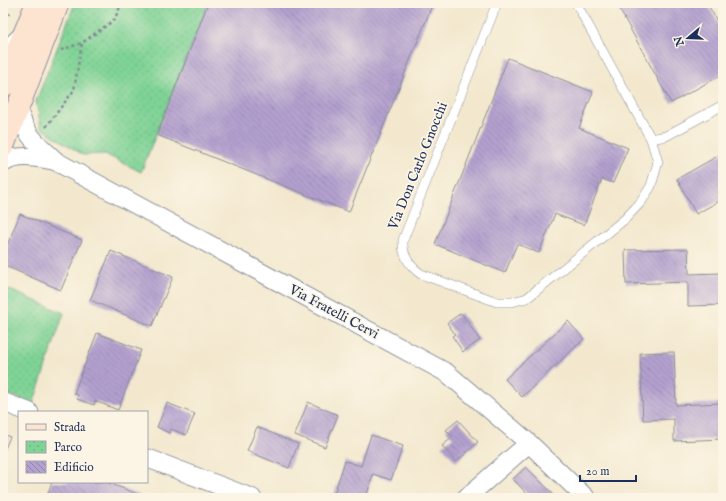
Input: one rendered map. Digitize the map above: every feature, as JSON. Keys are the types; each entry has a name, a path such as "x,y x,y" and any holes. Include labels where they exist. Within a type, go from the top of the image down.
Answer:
{"main road":[{"path":"3,86 36,3"},
{"path":"3,146 58,3"}],"street":[{"path":"3,49 11,46 26,31"},
{"name":"Via Fratelli Cervi","path":"18,108 25,130 36,144 57,162 447,373 529,443 586,498"},
{"name":"Via Fratelli Cervi","path":"3,163 10,159 28,157 57,162"},
{"path":"3,402 26,411"},
{"path":"466,498 529,443"},
{"path":"148,458 252,498"}],"lane":[{"name":"Via Don Carlo Gnocchi","path":"497,3 403,240 402,250 412,268 421,274 497,302 512,302 527,298 625,219 638,206 650,186 658,162 651,139 576,3"},
{"path":"651,139 666,136 723,105"}],"path":[{"path":"36,144 74,90 82,43 114,20 122,3"}],"green space":[{"path":"75,3 208,3 141,172 105,154 83,155 41,128 36,101"},
{"path":"3,287 64,313 33,404 3,392"}],"building":[{"path":"208,3 433,3 349,212 157,135"},
{"path":"616,3 707,3 723,32 723,74 671,103"},
{"path":"508,58 593,92 579,128 628,148 613,183 602,179 584,225 555,214 539,253 517,244 505,273 435,244"},
{"path":"723,153 723,199 696,214 677,179"},
{"path":"20,214 82,240 61,290 3,265 3,255"},
{"path":"688,249 689,274 723,273 723,305 688,306 688,282 626,284 625,250"},
{"path":"111,251 173,277 152,326 90,300"},
{"path":"461,313 480,340 463,352 452,336 455,334 447,323"},
{"path":"568,321 584,339 522,397 505,379"},
{"path":"97,333 141,350 118,410 95,401 94,405 77,399 78,395 74,393"},
{"path":"674,352 676,405 723,403 723,439 674,441 674,419 643,420 640,353"},
{"path":"308,402 338,415 325,447 295,435"},
{"path":"167,403 195,414 186,435 171,429 169,433 157,427"},
{"path":"458,420 478,442 456,462 442,446 453,437 446,430"},
{"path":"257,427 298,444 289,468 247,451"},
{"path":"3,434 10,437 3,453"},
{"path":"371,435 403,446 391,480 373,474 366,498 346,498 334,494 345,461 361,466"},
{"path":"526,467 557,498 531,498 513,479"},
{"path":"52,483 109,483 140,495 139,498 61,498 48,493"}]}
